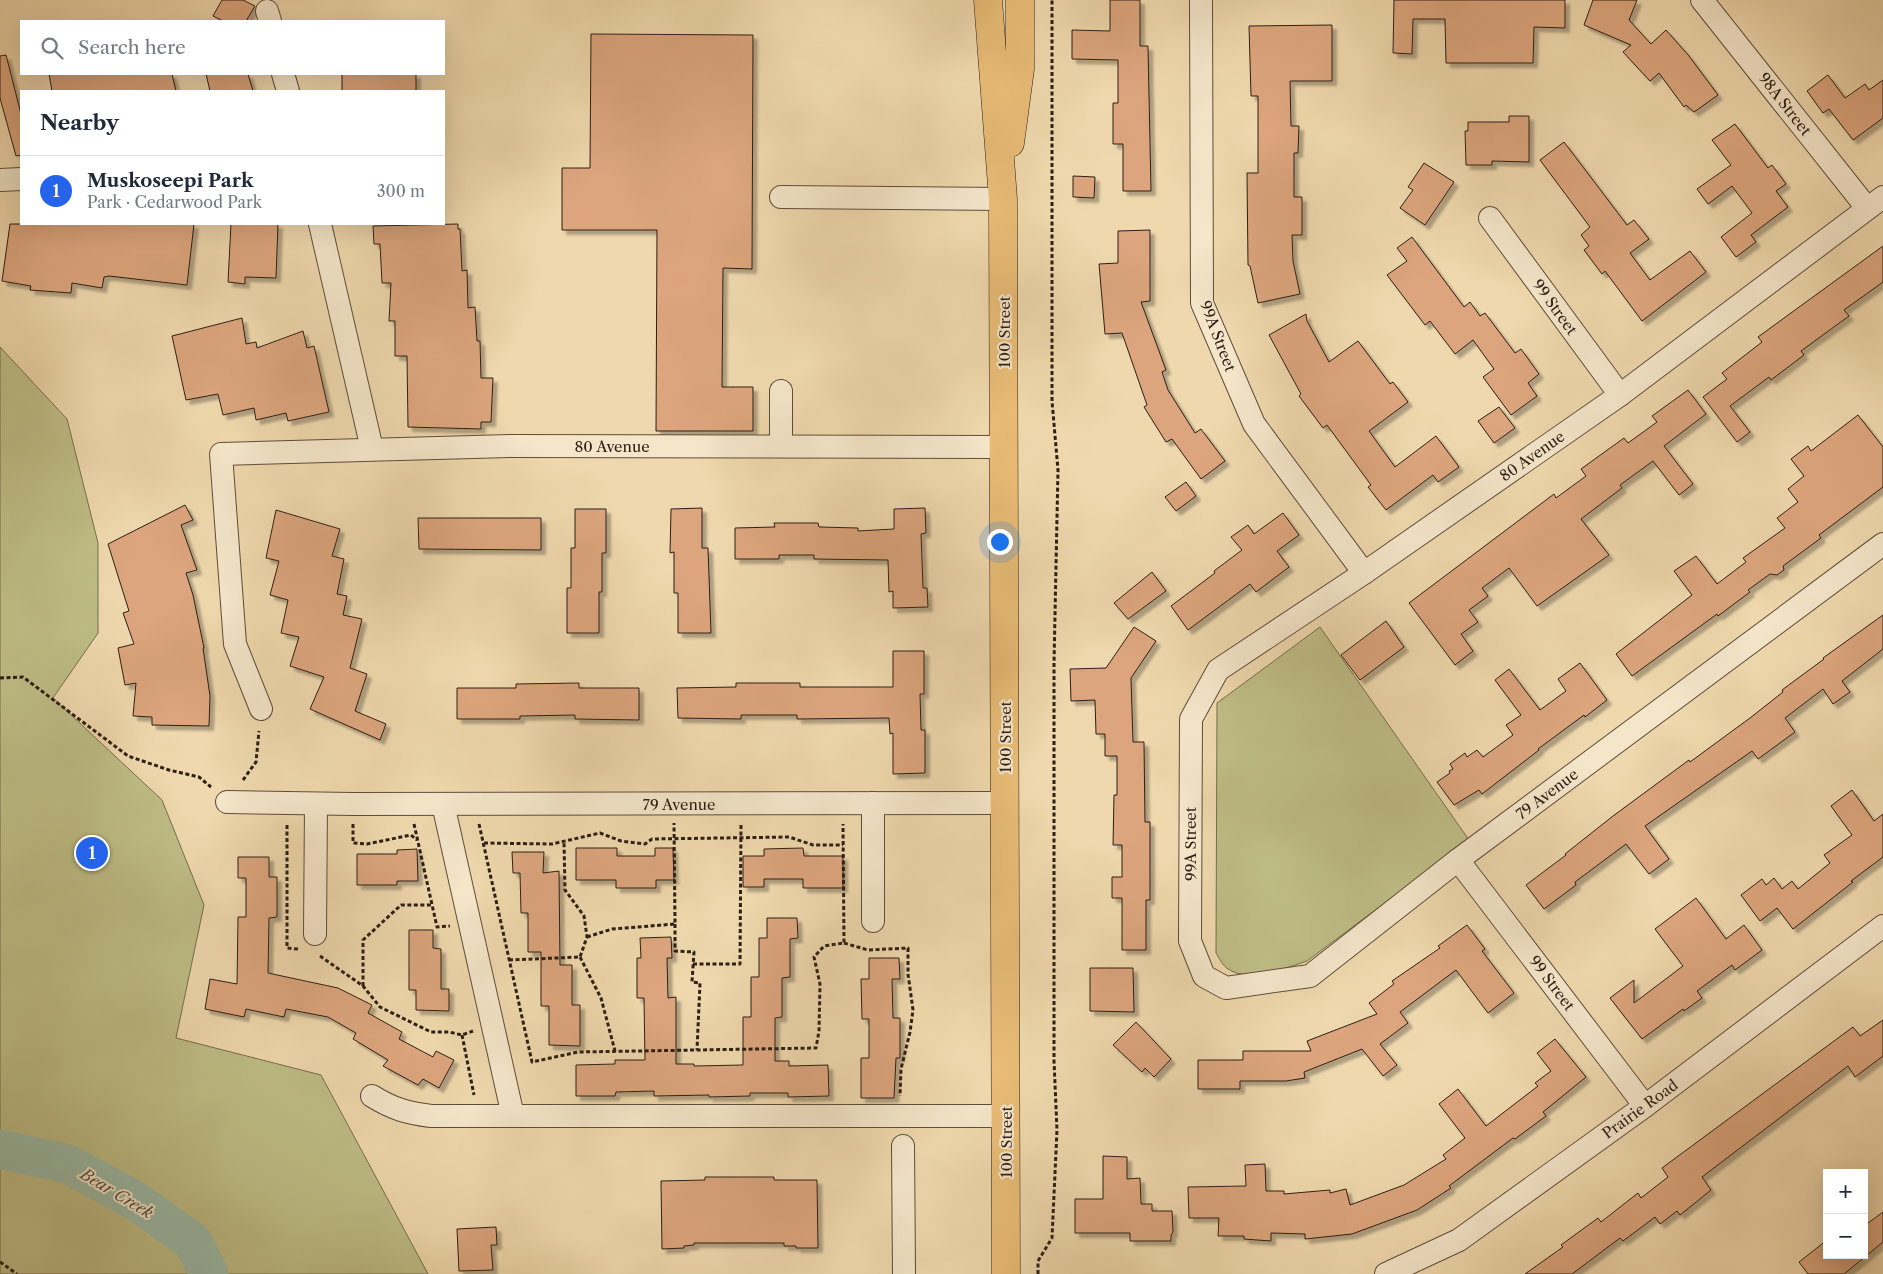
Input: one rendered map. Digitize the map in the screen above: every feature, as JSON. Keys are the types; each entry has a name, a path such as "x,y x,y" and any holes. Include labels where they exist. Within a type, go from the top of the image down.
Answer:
{"main road":[{"name":"100 Street","path":"988,0 1003,199 1006,1274"},
{"name":"100 Street","path":"1003,199 1020,70 1020,0"}],"street":[{"name":"99A Street","path":"1201,0 1202,303 1254,424 1364,572"},
{"name":"98A Street","path":"1702,0 1875,203"},
{"path":"283,75 288,90"},
{"path":"0,180 20,179"},
{"path":"780,197 1003,199"},
{"name":"80 Avenue","path":"1191,719 1218,670 1364,572 1620,395 1875,203"},
{"name":"99 Street","path":"1490,218 1620,395"},
{"path":"320,225 372,449"},
{"path":"780,391 781,446"},
{"name":"80 Avenue","path":"261,709 235,644 221,454 510,446 1004,447"},
{"name":"79 Avenue","path":"1200,966 1204,976 1226,988 1310,976 1458,860 1883,544"},
{"name":"99A Street","path":"1191,719 1190,941 1200,966"},
{"name":"79 Avenue","path":"227,802 316,804 1005,803"},
{"path":"873,803 873,921"},
{"path":"313,946 316,804"},
{"path":"443,804 513,1116"},
{"name":"99 Street","path":"1458,860 1645,1106"},
{"name":"Prairie Road","path":"1386,1274 1459,1240 1645,1106 1883,926"},
{"path":"372,1096 389,1107 407,1113 431,1116 1006,1116"},
{"path":"903,1146 904,1274"}],"path":[{"path":"1038,1274 1038,1261 1052,1238 1057,1130 1054,1061 1054,663 1058,470 1052,401 1052,0"},
{"path":"0,678 23,677 128,756 170,770 199,777 227,802 256,762 261,709"},
{"path":"842,803 844,944"},
{"path":"353,804 353,844 367,844 411,835 418,841 437,927 455,926"},
{"path":"674,804 675,951 694,952 692,982 700,983 698,1050"},
{"path":"693,964 740,964 740,804"},
{"path":"287,825 287,948 313,946 363,986 380,1006 431,1032 449,1032 462,1035 478,1030"},
{"path":"843,845 813,845 789,837 652,839 645,844 621,841 600,833 552,844 484,844 532,1062 578,1052 816,1048 819,1031 820,984 814,957 824,946 844,944 868,950 908,948 908,974 912,1010 910,1032 901,1068 899,1116"},
{"path":"564,841 565,890 584,916 588,937 580,957 601,998 615,1051"},
{"path":"363,986 363,940 401,906 432,905"},
{"path":"588,937 612,929 675,924"},
{"path":"509,960 580,957"},
{"path":"462,1035 474,1095"},
{"path":"0,1262 17,1274"}],"shaded area":[{"path":"0,347 67,419 98,543 98,633 53,698 162,800 204,905 176,1038 321,1075 428,1274 0,1274"},
{"path":"1320,627 1469,840 1307,961 1267,973 1246,975 1236,973 1226,968 1216,953 1217,703"}],"building":[{"path":"222,0 243,0 255,6 247,20 221,20 213,16"},
{"path":"1110,0 1140,0 1140,46 1148,46 1151,191 1123,191 1123,144 1113,144 1113,103 1118,103 1118,60 1072,59 1072,30 1110,31"},
{"path":"1394,0 1565,0 1565,28 1534,27 1533,63 1446,63 1445,19 1413,19 1412,54 1393,53"},
{"path":"1593,0 1637,0 1629,20 1651,44 1666,30 1689,56 1718,95 1694,112 1686,105 1684,107 1659,73 1650,81 1623,52 1631,45 1584,25"},
{"path":"1332,25 1332,81 1290,81 1291,126 1299,126 1298,153 1294,153 1294,197 1302,197 1302,235 1292,235 1293,261 1300,294 1258,303 1250,266 1248,265 1247,173 1258,173 1258,96 1251,96 1249,26"},
{"path":"591,34 753,35 752,269 723,268 722,387 753,387 753,431 656,431 657,230 562,230 562,168 590,168"},
{"path":"6,55 20,110 20,155 16,156 0,98 0,56"},
{"path":"49,75 172,75 176,90 52,90"},
{"path":"206,75 248,75 253,90 210,90"},
{"path":"342,75 416,75 416,90 342,90"},
{"path":"1828,75 1845,98 1865,84 1869,90 1883,80 1883,118 1853,140 1829,109 1823,113 1807,91"},
{"path":"1509,116 1529,116 1529,162 1492,161 1492,165 1466,165 1465,131 1468,131 1468,122 1509,122"},
{"path":"1735,124 1768,168 1772,165 1786,184 1776,191 1788,207 1751,235 1756,242 1736,257 1721,237 1752,213 1732,186 1708,204 1697,189 1731,165 1712,140"},
{"path":"1564,142 1627,225 1634,220 1649,239 1630,253 1650,280 1690,251 1706,272 1642,321 1605,271 1602,274 1584,250 1589,246 1581,235 1590,227 1540,160"},
{"path":"1424,163 1454,182 1425,225 1400,208 1413,190 1408,187"},
{"path":"1073,176 1095,177 1094,198 1073,197"},
{"path":"10,224 194,225 187,285 109,276 104,277 102,288 72,283 71,293 30,290 31,286 2,281"},
{"path":"458,224 458,229 460,229 462,271 467,270 468,308 475,307 477,341 480,341 481,378 493,378 491,422 481,422 481,429 408,427 407,356 395,356 395,321 389,321 391,283 382,283 380,244 374,244 373,226"},
{"path":"231,225 278,225 276,278 245,277 245,284 228,282"},
{"path":"1150,230 1150,301 1141,302 1166,370 1162,372 1168,390 1195,433 1201,429 1225,461 1201,479 1172,439 1166,442 1144,407 1147,405 1122,333 1105,334 1099,264 1118,263 1118,231"},
{"path":"1412,237 1464,307 1470,302 1480,316 1485,313 1515,353 1521,349 1539,374 1528,383 1537,396 1511,415 1483,377 1494,369 1473,340 1455,354 1430,321 1425,325 1387,275 1407,261 1397,248"},
{"path":"1883,246 1883,282 1844,310 1849,316 1801,351 1804,355 1771,380 1769,377 1730,406 1750,432 1737,442 1703,397 1727,379 1722,373 1762,342 1758,337"},
{"path":"1306,314 1307,321 1329,362 1358,341 1390,384 1393,382 1408,402 1369,431 1395,467 1436,436 1459,467 1438,482 1433,475 1386,510 1368,487 1371,485 1327,425 1323,428 1299,396 1301,394 1269,335"},
{"path":"242,318 246,344 256,342 257,348 303,331 307,348 314,346 329,412 288,421 286,413 256,420 254,408 223,415 218,394 186,400 172,336"},
{"path":"1688,390 1706,414 1664,446 1693,484 1679,495 1653,461 1620,485 1622,488 1581,519 1609,555 1537,606 1509,568 1482,588 1488,596 1469,610 1478,622 1461,634 1473,651 1455,665 1409,603 1554,494 1556,498 1586,476 1581,469 1624,438 1628,443 1657,422 1652,416"},
{"path":"1499,407 1515,428 1494,443 1478,421"},
{"path":"1858,415 1883,447 1883,487 1819,535 1821,538 1783,566 1784,570 1777,575 1770,574 1718,616 1717,614 1632,676 1616,654 1692,595 1674,571 1696,556 1717,584 1746,562 1743,558 1785,528 1777,518 1798,502 1788,489 1804,476 1791,459 1808,446 1811,451"},
{"path":"1186,482 1196,496 1176,511 1165,497"},
{"path":"185,505 193,520 181,525 197,570 186,573 193,595 204,648 210,696 209,726 152,725 152,717 133,716 136,683 125,685 118,648 134,644 123,613 129,611 108,544"},
{"path":"702,508 702,548 708,548 711,633 678,633 678,593 674,593 674,552 670,553 671,509"},
{"path":"925,508 926,533 921,534 923,588 927,588 928,607 893,608 893,591 889,592 888,560 814,559 814,555 779,555 779,559 735,559 735,528 775,527 774,523 818,523 819,527 858,528 858,531 894,529 894,509"},
{"path":"575,509 606,509 606,553 602,553 602,592 599,592 599,633 567,633 567,588 571,588 571,548 575,548"},
{"path":"276,510 340,529 332,556 344,559 337,594 347,596 343,615 362,619 350,668 367,674 355,711 386,724 380,740 310,709 324,677 290,666 299,637 281,633 288,600 270,595 279,561 266,558"},
{"path":"1283,513 1299,535 1277,551 1289,567 1256,592 1250,584 1188,630 1171,606 1242,550 1231,537 1248,525 1254,534"},
{"path":"418,518 541,518 541,550 419,549"},
{"path":"1152,572 1166,591 1128,619 1114,603"},
{"path":"1883,615 1883,649 1842,681 1850,692 1833,704 1823,689 1785,718 1795,732 1758,759 1752,751 1645,826 1669,859 1649,874 1626,844 1575,882 1576,885 1544,909 1526,885 1613,816 1750,718 1823,658"},
{"path":"1386,621 1404,647 1360,680 1341,655"},
{"path":"1134,627 1156,641 1131,678 1133,742 1144,742 1145,822 1150,822 1150,900 1146,900 1146,950 1122,950 1122,898 1112,898 1112,877 1122,877 1122,845 1113,845 1114,795 1117,795 1117,756 1105,756 1105,734 1096,734 1095,700 1071,701 1070,669 1106,668"},
{"path":"893,651 924,651 924,694 920,694 921,730 925,730 925,773 893,774 893,733 890,734 889,718 797,719 797,715 741,715 741,719 678,718 677,688 736,687 736,683 800,683 800,687 893,687"},
{"path":"1580,663 1607,700 1538,749 1482,794 1479,790 1454,805 1437,782 1453,769 1450,764 1465,753 1467,757 1477,750 1483,757 1513,735 1506,725 1521,715 1495,680 1509,669 1540,710 1566,691 1558,679"},
{"path":"579,683 579,688 639,688 639,720 575,719 575,715 520,716 520,719 457,719 457,688 516,688 516,684"},
{"path":"1852,790 1874,821 1883,814 1883,857 1793,929 1777,908 1760,921 1741,895 1762,879 1766,885 1774,878 1782,889 1792,881 1798,889 1830,863 1824,855 1852,835 1831,806"},
{"path":"576,848 617,848 617,856 655,856 655,848 673,848 674,880 656,880 656,888 616,888 616,880 576,880"},
{"path":"803,848 804,856 843,856 843,888 803,888 803,879 764,879 764,887 743,887 743,856 764,856 764,849"},
{"path":"417,849 418,881 397,881 397,885 357,885 357,854 397,854 397,850"},
{"path":"512,852 544,852 543,873 559,871 560,965 572,965 572,1005 580,1005 580,1046 549,1045 549,1006 541,1006 541,952 528,952 528,913 521,913 520,873 513,873"},
{"path":"238,857 269,857 269,877 277,877 277,917 269,918 268,973 338,988 372,1005 368,1013 402,1032 399,1039 433,1057 436,1051 454,1060 439,1088 423,1079 418,1085 383,1066 388,1060 353,1039 356,1033 328,1017 286,1009 284,1017 246,1009 244,1017 205,1009 210,979 237,984 238,917 246,917 246,878 238,878"},
{"path":"1696,898 1726,939 1744,925 1762,950 1735,970 1732,965 1697,991 1702,998 1684,1011 1683,1009 1642,1039 1610,998 1634,980 1634,1003 1683,966 1655,929"},
{"path":"767,918 797,918 798,938 790,939 790,977 782,978 782,1017 775,1018 775,1061 789,1061 789,1066 828,1065 829,1096 788,1097 788,1093 750,1093 750,1096 654,1096 654,1091 616,1092 615,1096 576,1096 576,1065 615,1064 615,1060 645,1060 644,998 637,998 637,958 641,958 640,938 671,937 672,958 667,958 668,998 676,997 676,1064 694,1064 694,1066 743,1065 743,1017 751,1017 751,977 759,977 759,938 767,938"},
{"path":"1467,925 1485,949 1482,951 1514,993 1488,1013 1456,970 1400,1012 1408,1023 1380,1044 1397,1065 1383,1076 1362,1049 1304,1072 1305,1078 1286,1081 1240,1081 1240,1089 1198,1089 1198,1060 1243,1060 1243,1051 1311,1051 1307,1041 1377,1014 1369,1003 1394,984 1392,981 1440,948 1438,946"},
{"path":"409,930 433,930 433,948 441,949 441,989 449,989 449,1011 416,1010 416,990 409,990"},
{"path":"869,958 899,958 900,979 892,979 893,1018 900,1018 900,1058 896,1058 894,1098 861,1098 861,1058 869,1058 869,1019 862,1019 861,979 869,979"},
{"path":"1090,968 1133,968 1134,1012 1090,1011"},
{"path":"1883,1020 1883,1056 1855,1077 1848,1066 1702,1177 1711,1190 1680,1215 1677,1211 1660,1224 1655,1217 1623,1241 1620,1238 1572,1274 1525,1274 1563,1247 1561,1245 1598,1218 1601,1222 1638,1193 1641,1198 1668,1177 1662,1168 1853,1027 1860,1036"},
{"path":"1136,1022 1171,1059 1154,1077 1145,1068 1142,1072 1113,1045"},
{"path":"1555,1039 1586,1077 1543,1112 1546,1116 1449,1186 1451,1188 1417,1210 1352,1234 1305,1239 1305,1234 1271,1233 1271,1241 1244,1239 1244,1236 1218,1236 1219,1218 1189,1218 1188,1187 1246,1186 1245,1165 1265,1164 1266,1191 1284,1191 1284,1194 1330,1190 1330,1193 1346,1189 1350,1205 1404,1185 1446,1159 1443,1155 1465,1138 1439,1104 1458,1089 1486,1126 1538,1086 1535,1083 1551,1071 1537,1053"},
{"path":"1103,1156 1127,1157 1127,1179 1140,1178 1141,1204 1152,1204 1152,1211 1172,1211 1173,1232 1171,1241 1130,1241 1130,1233 1075,1233 1075,1199 1103,1199"},
{"path":"705,1177 774,1177 774,1180 817,1180 818,1248 796,1248 796,1246 784,1246 784,1243 694,1243 694,1245 684,1246 684,1248 662,1249 661,1181 705,1180"},
{"path":"1883,1212 1883,1242 1868,1254 1868,1223"},
{"path":"496,1227 497,1245 491,1245 493,1270 459,1271 457,1229"},
{"path":"1823,1243 1823,1259 1862,1259 1844,1274 1808,1274 1799,1262"}],"waterway":[{"name":"Bear Creek","path":"0,1149 68,1164 136,1201 193,1242 209,1274"}],"place":[{"name":"Muskoseepi Park","path":"92,853"}]}
